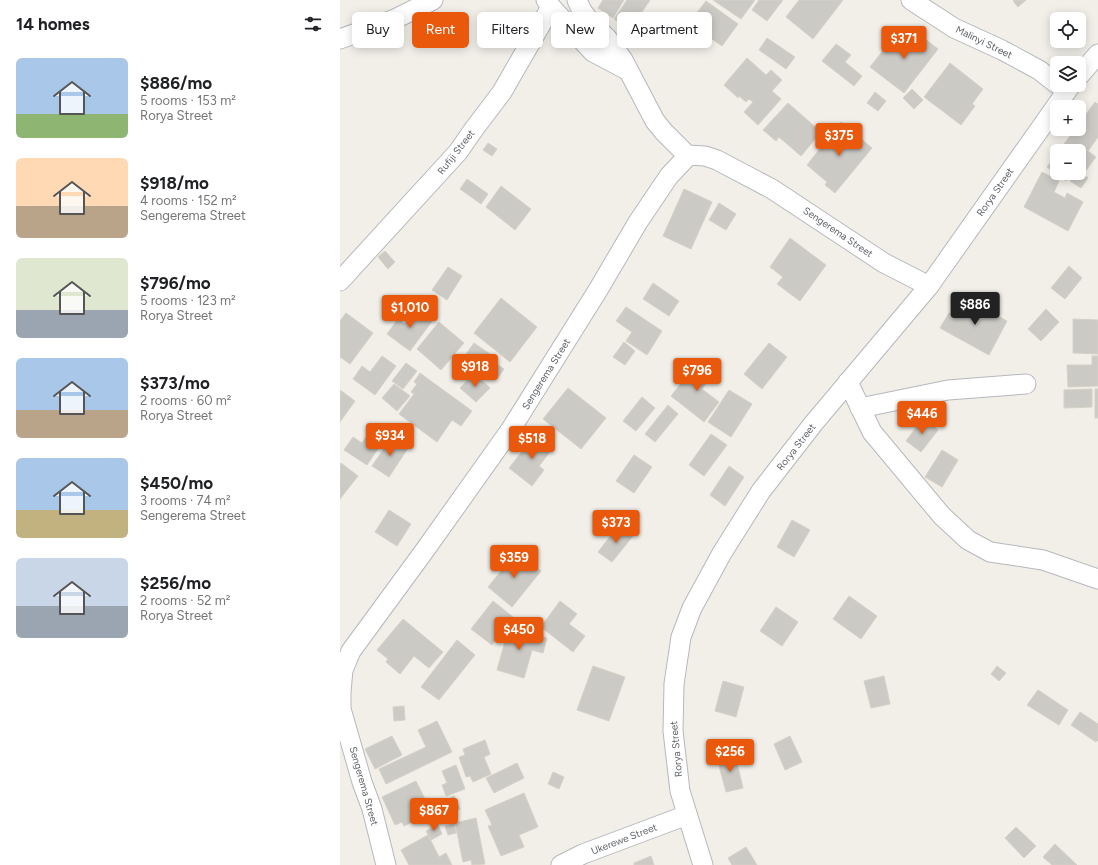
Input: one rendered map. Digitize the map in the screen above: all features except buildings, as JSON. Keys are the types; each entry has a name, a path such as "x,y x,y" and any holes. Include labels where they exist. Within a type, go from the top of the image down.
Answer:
{"street":[{"path":"340,39 395,19 433,0"},
{"path":"577,0 582,11 592,24 616,49 655,121 687,155"},
{"name":"Malinyi Street","path":"911,0 954,28 1002,50 1050,77"},
{"path":"548,4 593,52 627,70"},
{"name":"Rufiji Street","path":"340,281 458,152 502,92 548,4"},
{"path":"1086,68 1098,54"},
{"name":"Rorya Street","path":"702,865 680,791 673,731 674,684 681,637 692,608 722,553 761,491 813,424 929,286 1059,92"},
{"name":"Sengerema Street","path":"386,865 372,809 362,782 341,709 340,692 343,670 351,651 511,429 598,290 638,222 669,176 687,155 705,156 717,160 772,189 884,263 929,286"},
{"path":"848,382 872,432 942,516 968,540 990,552 1043,560 1098,579"},
{"path":"860,408 948,390 1026,384"},
{"name":"Ukerewe Street","path":"561,865 583,854 688,815"}]}
